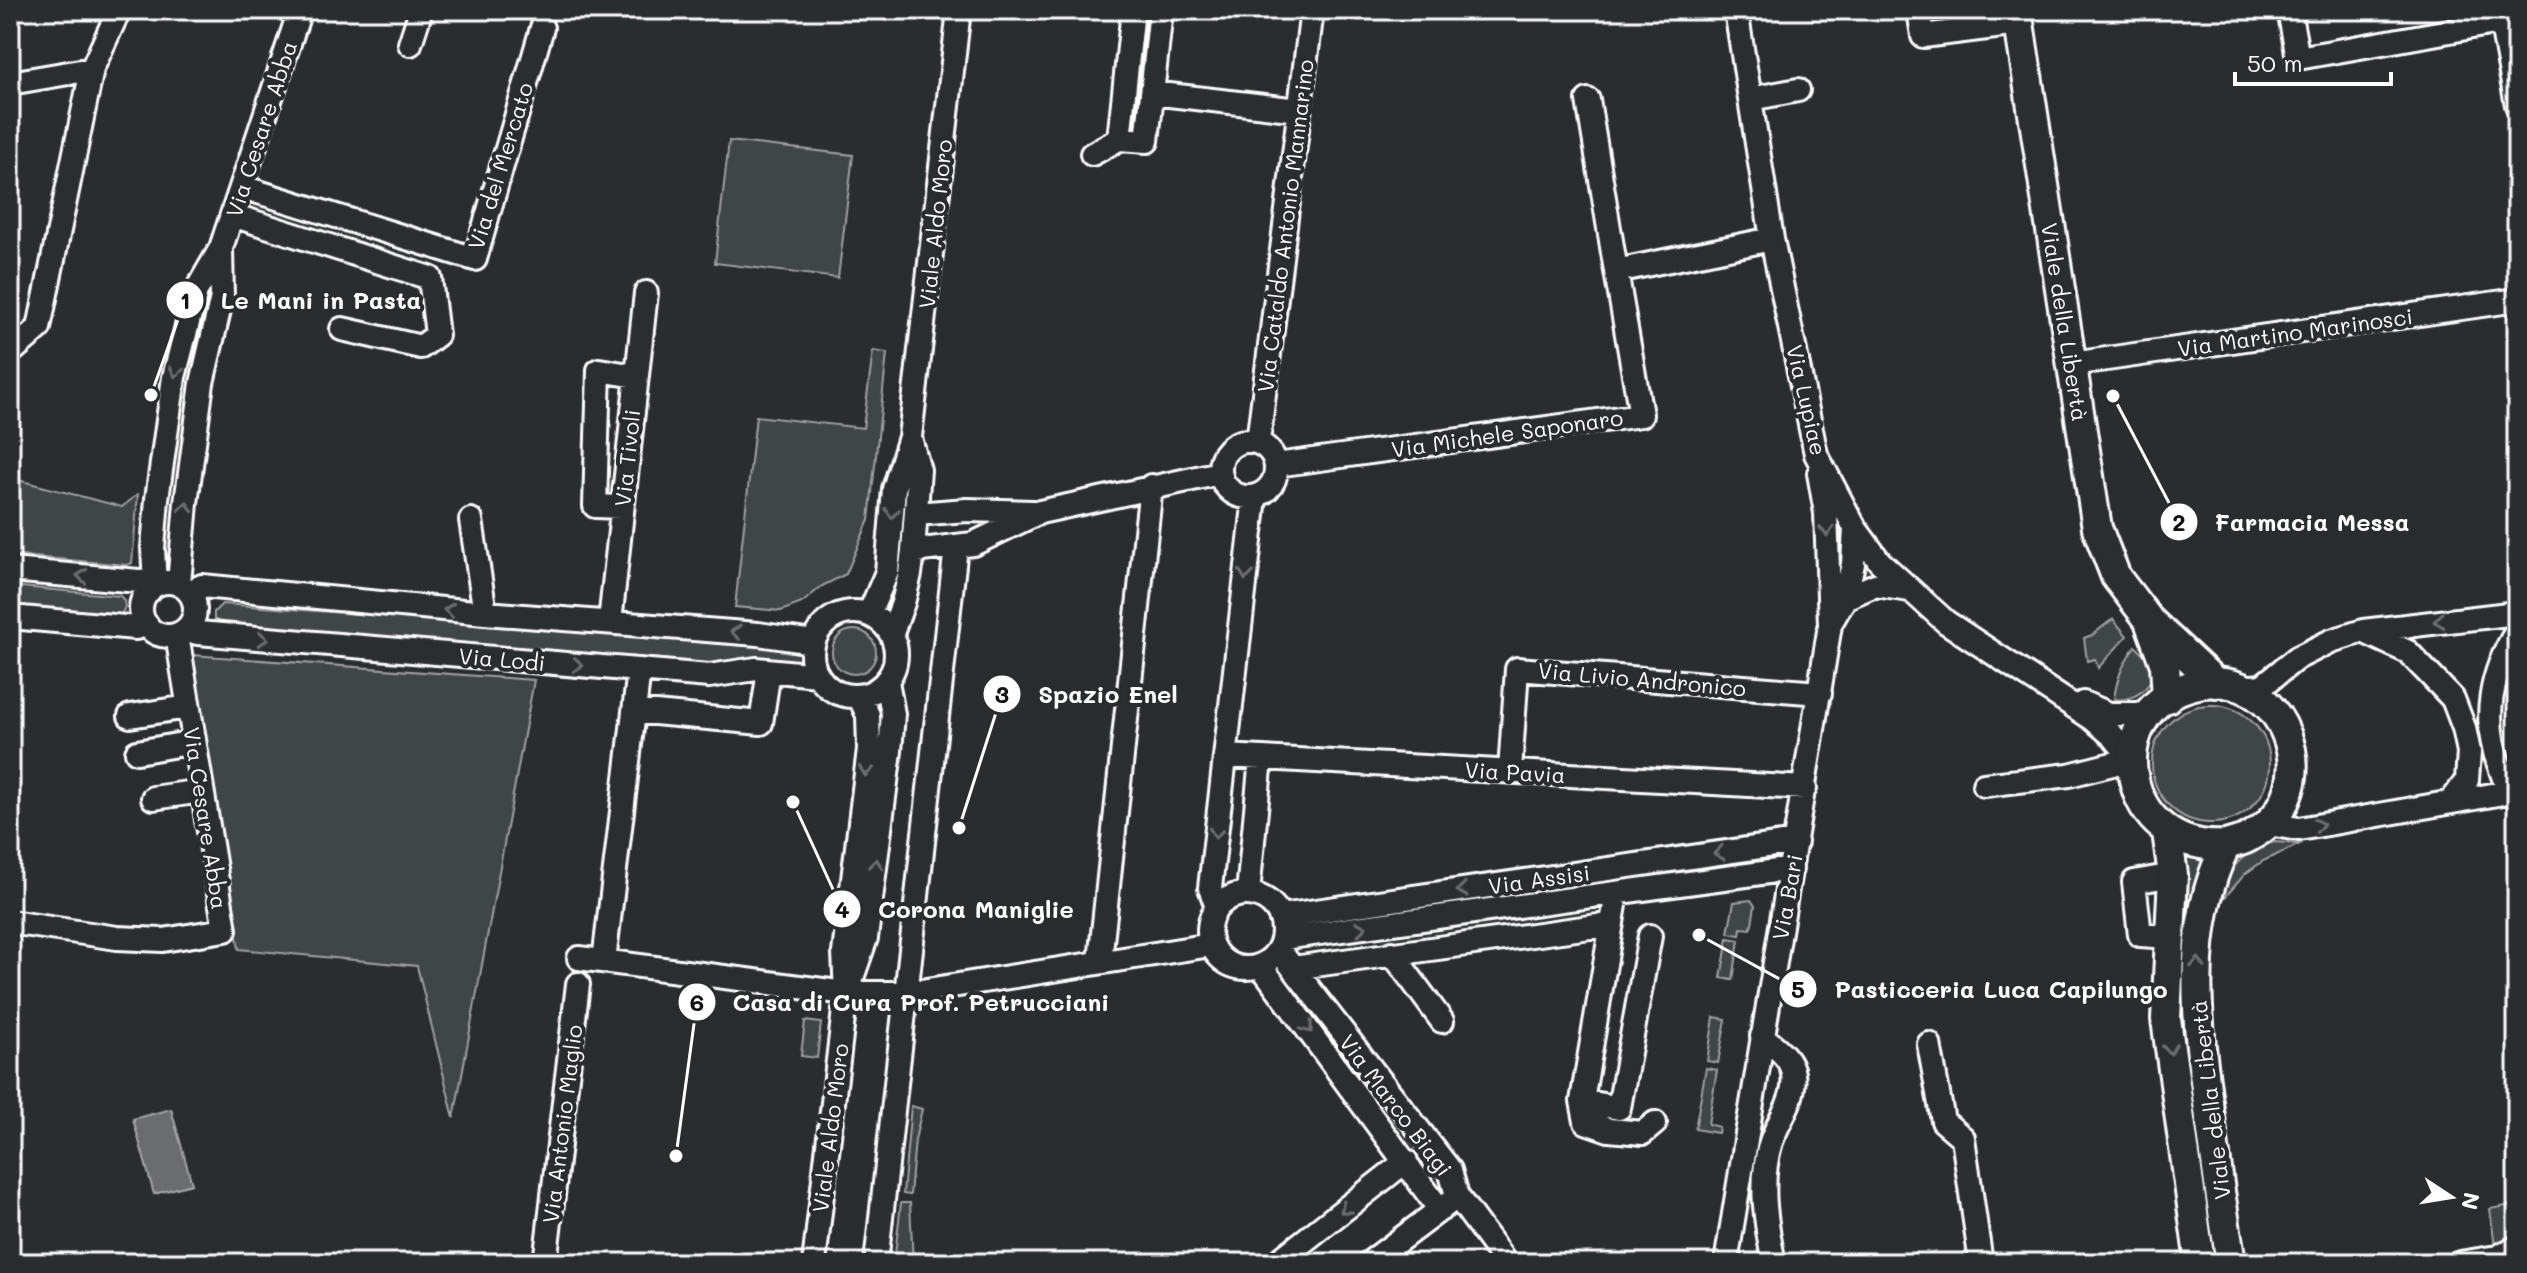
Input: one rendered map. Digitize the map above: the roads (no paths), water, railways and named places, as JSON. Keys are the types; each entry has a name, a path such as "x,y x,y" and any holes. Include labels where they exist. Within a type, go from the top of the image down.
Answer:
{"main road":[{"name":"Viale della Libertà","path":"2018,17 2097,528 2116,577 2149,620 2229,685 2265,702 2283,723 2293,749 2293,776 2285,803 2268,824"},
{"name":"Viale della Libertà","path":"2132,759 2137,736 2158,706 2165,665 2149,620"},
{"path":"2158,706 2190,686 2229,685"},
{"path":"2132,759 2135,787 2147,812 2167,832 2195,844 2226,845 2248,838 2268,824"},
{"name":"Viale della Libertà","path":"2167,832 2173,875 2166,1019 2200,1263"},
{"name":"Viale della Libertà","path":"2226,845 2203,909 2197,960 2197,1008 2200,1049 2231,1263"}],"street":[{"path":"10,353 39,328 92,69 119,10"},
{"name":"Via Cesare Abba","path":"152,588 157,499 174,377 196,291 221,248 300,10"},
{"path":"410,44 421,10"},
{"name":"Viale Aldo Moro","path":"869,614 887,572 894,489 910,437 959,10"},
{"path":"1119,139 1133,10"},
{"path":"1092,154 1119,139 1147,141 1161,10"},
{"name":"Via Cataldo Antonio Mannarino","path":"1258,442 1312,10"},
{"name":"Via Lupiae","path":"1736,10 1772,239 1816,454 1855,528 1880,562 1946,622 2093,719 2113,736 2132,759"},
{"path":"1919,10 1923,36 1970,20 2018,17"},
{"path":"2289,10 2298,58 2506,17 2517,105"},
{"name":"Via del Mercato","path":"242,187 475,259 542,28"},
{"path":"10,83 92,69"},
{"path":"1750,99 1798,90"},
{"path":"1152,93 1299,110"},
{"name":"Via Michele Saponaro","path":"1276,465 1641,415 1588,100"},
{"path":"232,215 430,278 437,335 421,347 342,329"},
{"path":"1616,271 1772,239"},
{"name":"Via Cesare Abba","path":"184,588 186,503 202,383 222,297 221,248"},
{"name":"Via Tivoli","path":"610,622 646,293"},
{"name":"Via Martino Marinosci","path":"2072,364 2517,300"},
{"path":"621,507 595,506 599,370 636,376"},
{"name":"Viale Aldo Moro","path":"846,993 866,938 893,714 887,681 896,658 892,633 910,574 913,551 919,470 910,437"},
{"path":"1246,441 1267,447 1276,465 1272,485 1265,493 1255,497 1243,498 1232,493 1220,473 1226,451 1246,441"},
{"name":"Via Bari","path":"1726,1263 1830,625 1826,513 1816,454"},
{"path":"913,551 973,544 1040,512 1220,473"},
{"path":"1100,961 1151,486"},
{"path":"1217,907 1210,888 1255,497"},
{"path":"916,514 967,510 1040,512"},
{"path":"471,520 485,613"},
{"name":"Via Bari","path":"1830,625 1845,598 1853,564 1855,528"},
{"path":"876,1263 956,547"},
{"path":"10,570 139,581 152,588"},
{"path":"169,582 184,588 193,600 193,621 181,632 164,636 152,632 144,621 141,608 145,595 152,588 169,582"},
{"path":"1845,598 1875,585 1911,590"},
{"name":"Via Lodi","path":"184,588 202,586 485,613 758,634 813,642"},
{"path":"887,681 874,691 859,696 843,694 828,687 818,675 812,659 813,642 825,622 846,612 869,614 892,633"},
{"path":"2229,685 2262,686 2297,658 2331,641 2363,631 2517,613"},
{"path":"10,617 136,628 147,625"},
{"path":"2363,631 2408,652 2465,710 2478,712 2489,706"},
{"path":"2268,824 2299,829 2451,802 2513,795 2492,748 2489,706 2501,661 2517,631"},
{"name":"Via Cesare Abba","path":"10,922 117,938 163,940 225,930 188,707 181,632"},
{"name":"Via Lodi","path":"181,632 709,676 756,669 818,675"},
{"name":"Via Livio Andronico","path":"1510,771 1517,669 1820,693"},
{"path":"604,961 639,670"},
{"path":"634,711 761,723 769,671"},
{"name":"Via Lupiae","path":"2053,691 2109,714 2158,706"},
{"name":"Viale Aldo Moro","path":"814,1263 846,993 844,953 869,749 868,715 859,696"},
{"path":"2451,802 2467,780 2469,752 2453,699"},
{"path":"130,716 188,707"},
{"path":"137,752 194,742"},
{"name":"Via Pavia","path":"1226,756 1805,788"},
{"path":"1248,893 1261,758"},
{"path":"1984,785 2069,775 2132,759"},
{"path":"153,798 202,791"},
{"name":"Via Assisi","path":"1281,935 1796,842"},
{"name":"Via Assisi","path":"1281,935 1322,933 1791,869"},
{"path":"2170,937 2140,935 2134,882 2173,875"},
{"path":"1248,893 1268,899 1281,935 1271,959 1261,966 1241,968 1223,961 1211,945 1209,925 1217,907 1231,896 1248,893"},
{"path":"1617,893 1582,1101 1586,1122 1609,1130 1643,1133 1655,1123"},
{"path":"1293,968 1612,924"},
{"path":"1322,933 1341,961"},
{"name":"Via Marco Biagi","path":"1281,935 1293,968 1450,1170 1448,1203"},
{"path":"1582,1101 1619,1108 1650,936"},
{"path":"579,958 846,993 908,993 1211,945"},
{"path":"1392,953 1442,1021"},
{"name":"Via Marco Biagi","path":"1261,966 1406,1161 1506,1263"},
{"name":"Via Antonio Maglio","path":"545,1263 578,984"},
{"path":"1762,1036 1784,1054 1794,1080 1794,1090 1769,1146 1765,1184 1766,1227 1774,1263"},
{"path":"1929,1044 1943,1121 1963,1138 1981,1263"},
{"path":"1276,1263 1406,1161"},
{"path":"1369,1263 1448,1203"},
{"path":"2460,1263 2497,1257 2517,1247"}],"place":[{"name":"Le Mani in Pasta","path":"151,395"},
{"name":"Farmacia Messa","path":"2113,396"},
{"name":"Corona Maniglie","path":"793,802"},
{"name":"Spazio Enel","path":"959,828"},
{"name":"Pasticceria Luca Capilungo","path":"1699,935"},
{"name":"Casa di Cura Prof. Petrucciani","path":"676,1156"}]}
